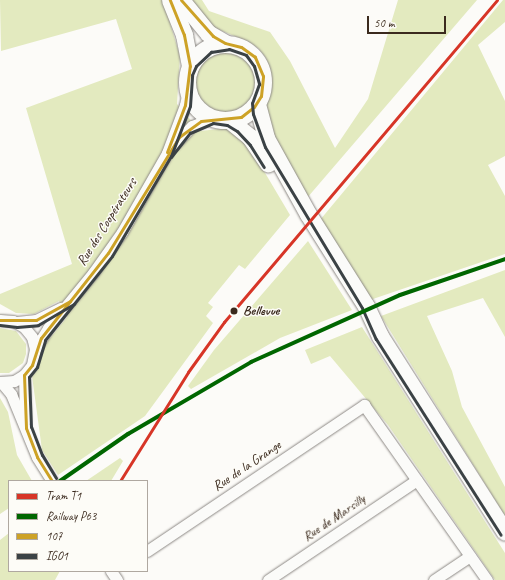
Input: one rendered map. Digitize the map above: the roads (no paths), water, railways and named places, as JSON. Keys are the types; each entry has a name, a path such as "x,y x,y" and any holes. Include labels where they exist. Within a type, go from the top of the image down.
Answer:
{"main road":[{"path":"170,0 184,35 190,66 187,79 188,91 198,109 212,118 229,120 245,115 257,104 264,84 259,64 245,49 225,43 208,33 181,0"},
{"path":"190,66 206,48 225,43"},
{"path":"257,104 261,126 269,144 366,306 380,336"},
{"path":"229,120 245,132 258,149 350,297 380,336 505,532"}],"street":[{"name":"Rue des Coopérateurs","path":"24,375 32,365 35,349 67,304 115,242 167,153 185,105 188,91"},
{"name":"Rue des Coopérateurs","path":"167,153 192,126 212,118"},
{"name":"Rue des Coopérateurs","path":"6,319 41,319 67,304"},
{"path":"6,319 30,333 35,349"},
{"path":"1,382 14,381 24,375 26,428"},
{"path":"1,382 11,394 37,457 51,480"},
{"name":"Rue de la Grange","path":"148,550 364,405 417,480"},
{"path":"417,480 487,580"},
{"name":"Rue de Marsilly","path":"268,580 417,480"},
{"path":"434,580 470,556"}],"tram line":[{"name":"T1","path":"121,480 188,372 224,322 497,0"}],"rail line":[{"name":"P63","path":"61,480 128,434 251,362 400,295 505,259"}],"place":[{"name":"Bellevue","path":"234,311"}]}
